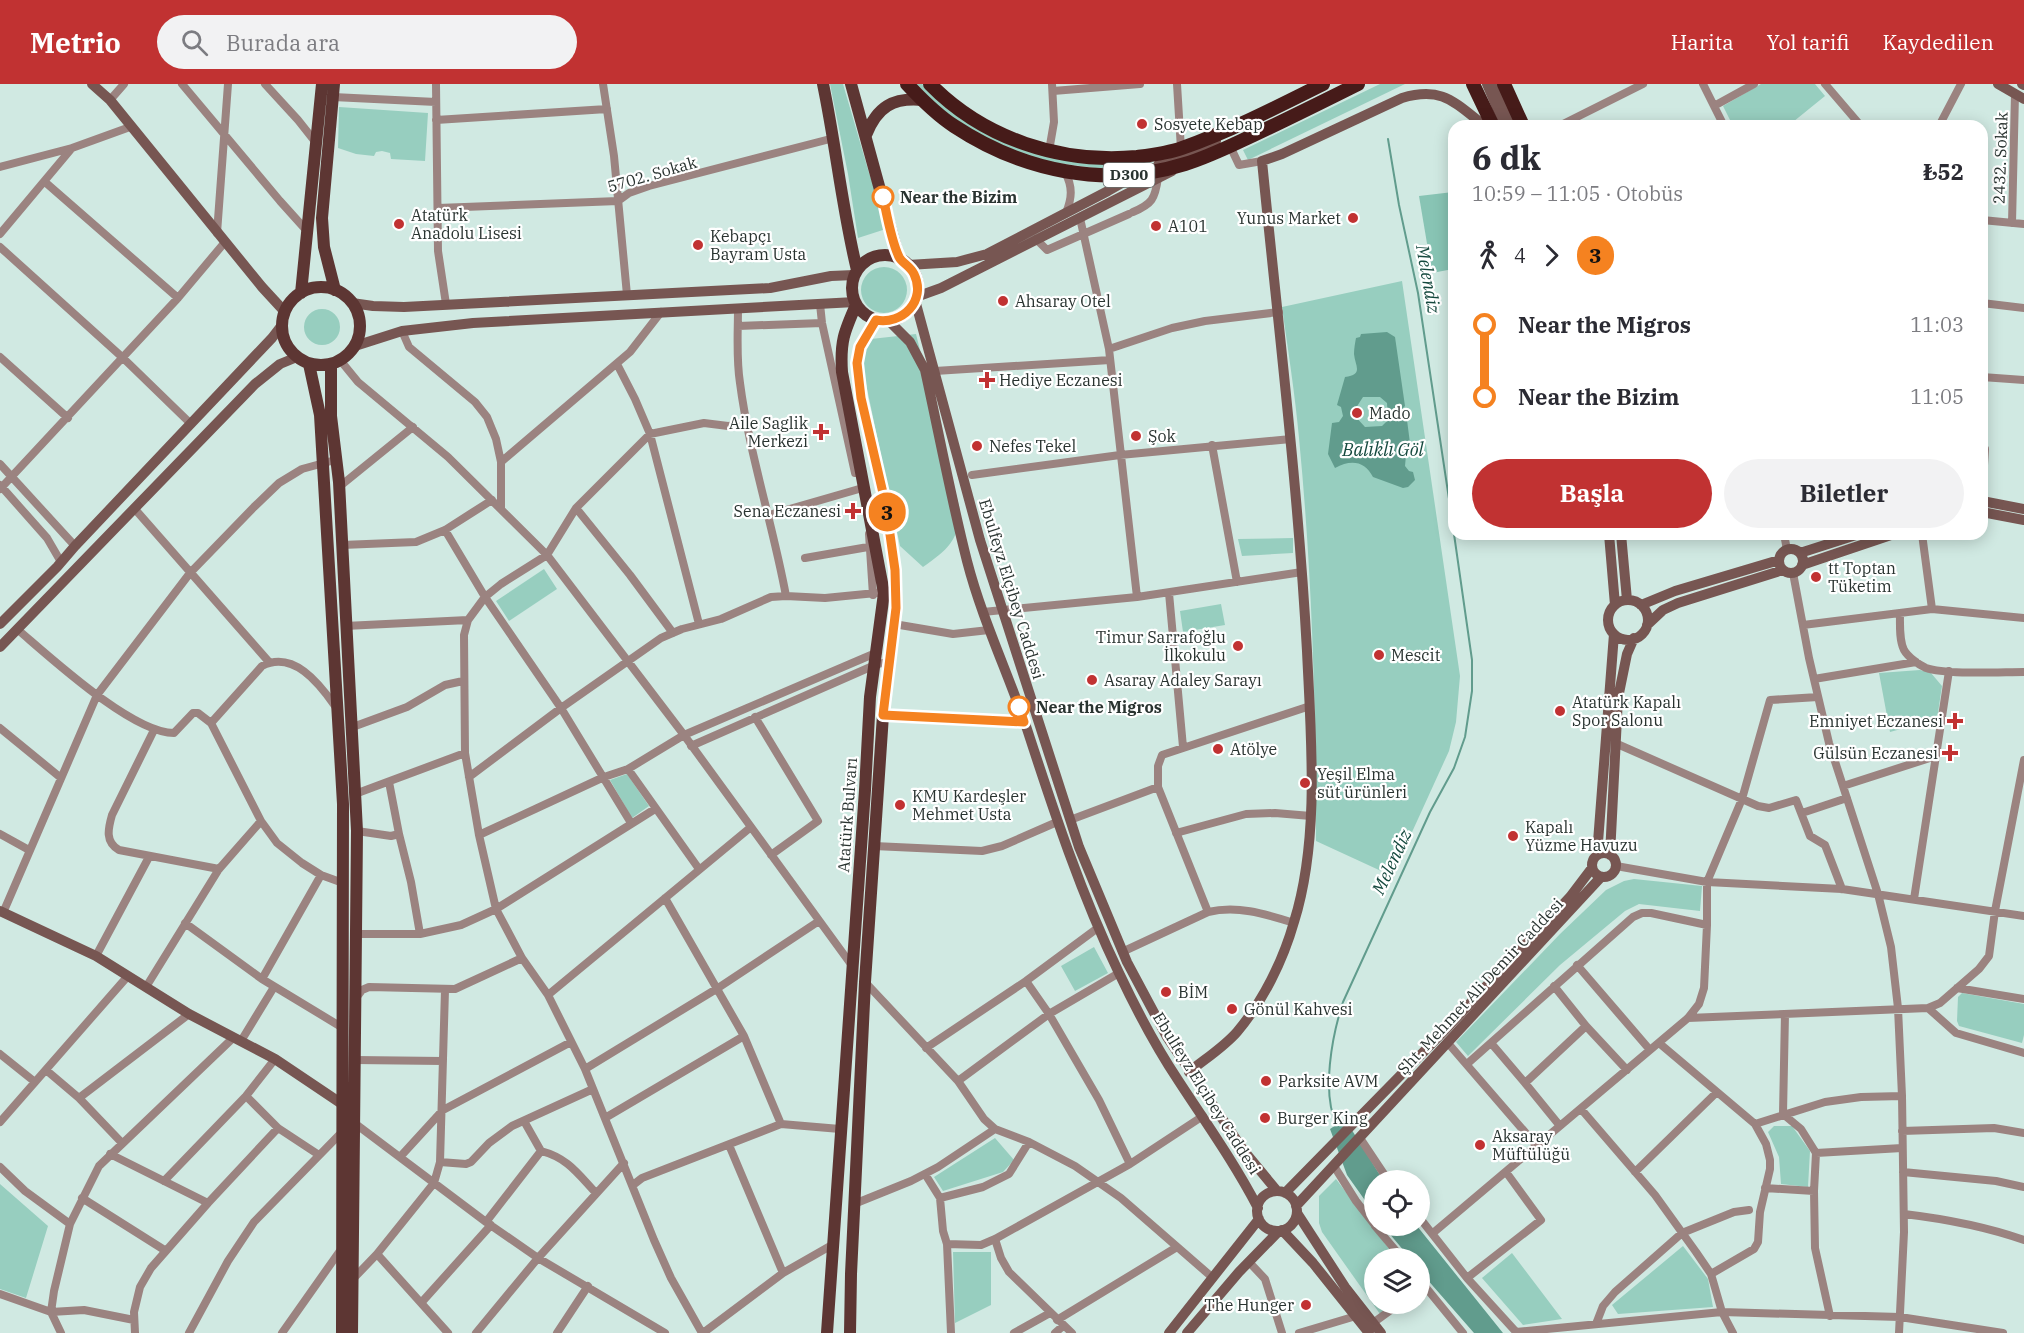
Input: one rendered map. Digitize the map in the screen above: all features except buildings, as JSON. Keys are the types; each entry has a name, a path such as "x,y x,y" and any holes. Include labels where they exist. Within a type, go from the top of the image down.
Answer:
{"highway":[{"name":"D300","path":"906,84 952,125 981,142 1033,164 1065,172 1107,175 1137,174 1183,165 1230,146 1358,84"},
{"name":"D300","path":"930,84 959,110 1003,135 1049,151 1089,158 1118,159 1181,149 1249,120 1323,84"},
{"path":"1473,84 1490,120"},
{"path":"1504,84 1520,120"}],"main road":[{"path":"92,84 110,100 221,238 285,312"},
{"path":"301,293 322,84"},
{"path":"334,84 322,218 324,247 334,290"},
{"path":"823,84 856,273 852,289 855,304 863,314 876,320 890,321 903,316 912,306 916,298 916,280 904,262 851,84"},
{"path":"1487,84 1502,120"},
{"path":"1496,84 1511,120"},
{"path":"1998,84 2020,97"},
{"path":"1189,1072 1235,1034 1275,972 1294,922 1310,844 1310,706 1302,572 1291,439 1262,161 1282,154 1402,98 1419,93 1432,92 1449,100 1477,120"},
{"path":"866,135 872,120 896,101 922,100"},
{"path":"352,303 373,306 447,304 770,288 856,273 873,257 886,255 904,262 957,262 987,254 1066,214 1137,174 1198,150 1228,135 1249,120"},
{"path":"916,298 941,288 1183,165"},
{"path":"355,346 360,328 358,316 352,303 343,294 323,287 312,288 291,301 282,325 285,340 297,357 309,364 335,362 355,346 402,331 473,323 738,308 855,304"},
{"name":"Ebulfeyz Elçibey Caddesi","path":"916,298 980,540 1002,611 1079,846 1122,952 1167,1037 1189,1072 1244,1151 1281,1192"},
{"name":"Atatürk Bulvarı","path":"850,1333 865,982 883,715 894,624 885,592 843,372 841,349 844,333 855,304"},
{"name":"Atatürk Bulvarı","path":"827,1333 870,697 885,592 886,506 861,398 857,363 860,347 876,320"},
{"name":"Ebulfeyz Elçibey Caddesi","path":"890,321 910,342 925,370 967,562 1067,851 1119,973 1178,1080 1231,1159 1258,1213"},
{"path":"0,624 61,562 282,325"},
{"path":"0,647 255,384 280,364 297,357"},
{"path":"335,362 329,461 336,707 356,795 357,831 355,1060 346,1125 342,1333"},
{"path":"309,364 329,461 339,487 342,545 350,728 346,750 343,804 342,1104 346,1125 353,1279 352,1333"},
{"path":"1988,500 2024,509"},
{"path":"1988,513 2024,520"},
{"path":"1610,540 1615,605"},
{"path":"1621,540 1627,600"},
{"path":"1800,553 1840,540"},
{"path":"1641,605 1675,591 1785,568 1800,569 1802,565 1876,540"},
{"path":"1785,568 1782,553 1787,550 1800,553 1802,565"},
{"path":"1610,855 1618,698 1627,654 1634,639 1663,610 1785,568"},
{"path":"1597,855 1604,853 1614,859 1616,866 1610,875 1601,877 1592,868 1597,855 1614,634 1608,621 1608,615 1615,605 1627,600 1641,605 1646,612 1647,626"},
{"path":"1614,634 1622,639 1634,639"},
{"name":"Şht. Mehmet Ali Demir Caddesi","path":"1281,1192 1354,1125 1570,897 1592,868"},
{"name":"Şht. Mehmet Ali Demir Caddesi","path":"1296,1210 1447,1042 1601,877"},
{"path":"2,912 96,956 189,1014 275,1059 342,1104"},
{"path":"1169,1333 1213,1278 1258,1213 1260,1202 1266,1195 1281,1192 1293,1200 1296,1210 1371,1328"},
{"path":"1187,1333 1249,1262 1281,1230 1292,1224 1296,1210"},
{"path":"1258,1213 1266,1228 1281,1230 1313,1263 1356,1316 1381,1333"}],"street":[{"path":"110,100 124,84"},
{"path":"182,84 307,231"},
{"path":"61,562 47,538 1,487 178,298 221,238 228,84"},
{"path":"265,84 317,145"},
{"path":"436,84 439,260 447,304"},
{"path":"603,84 614,156 627,295"},
{"path":"1049,151 1054,122 1052,88 1140,84"},
{"path":"1177,84 1181,149"},
{"path":"1571,120 1643,84"},
{"path":"1703,84 1721,120"},
{"path":"1714,106 1754,84"},
{"path":"1825,84 1857,120"},
{"path":"1942,120 1961,84"},
{"path":"333,97 436,102"},
{"name":"2432. Sokak","path":"2012,223 2020,97"},
{"path":"436,120 607,109"},
{"path":"0,167 72,148 130,127"},
{"name":"5702. Sokak","path":"438,208 618,201 629,193 649,186 834,138"},
{"path":"1230,146 1239,165 1262,161"},
{"path":"0,234 72,148"},
{"path":"1065,172 1072,196 1066,214"},
{"path":"1036,239 1047,250 1149,205 1156,193 1158,178"},
{"path":"45,182 178,298"},
{"path":"1080,218 1109,349 1137,597"},
{"path":"1988,221 2024,224"},
{"path":"0,248 122,357 191,424"},
{"path":"469,777 561,708 661,638 721,618 760,601 786,596 825,598 885,592 868,547 869,529 822,323 820,304"},
{"path":"1988,304 2024,308"},
{"path":"738,308 739,380 786,596"},
{"path":"501,462 630,352 661,312"},
{"path":"1109,349 1172,328 1205,321 1278,312"},
{"path":"738,326 822,323"},
{"path":"402,331 409,347 475,402 487,417 496,439 501,462 501,508"},
{"path":"0,357 68,418"},
{"path":"935,371 1110,360"},
{"path":"335,362 412,427 501,508 547,555 684,735 851,966 957,1081 984,1119 995,1129 1029,1142 1075,1166 1121,1198 1213,1278"},
{"path":"617,364 650,434 699,624"},
{"path":"1988,378 2024,380"},
{"path":"747,424 728,426 704,423 650,434 576,508 547,555 485,597 468,621 464,635 465,753 479,835 496,909 522,958 548,995 585,1069 667,1268 702,1333 783,1273 832,1245"},
{"path":"339,487 412,427"},
{"path":"972,475 1120,455 1291,439"},
{"path":"1212,446 1237,582"},
{"path":"2,912 96,695 189,573 279,483 302,470 329,461"},
{"path":"0,464 75,546"},
{"path":"769,515 859,489"},
{"path":"342,545 416,542 445,530 492,500"},
{"path":"134,508 269,662"},
{"path":"576,508 673,633"},
{"path":"445,530 485,597 561,708 631,823"},
{"path":"1785,540 1787,550"},
{"path":"1923,540 1932,609"},
{"path":"806,558 868,547"},
{"path":"1785,568 1803,626 1830,743 1878,894 1891,947 1898,1008 1902,1096 1904,1214 1899,1333"},
{"path":"983,612 1169,593 1302,572"},
{"path":"1169,593 1183,747"},
{"path":"1803,626 1932,609 2024,618"},
{"path":"1900,613 1904,651 1926,668 1949,671 2024,672"},
{"path":"345,626 468,621"},
{"path":"894,624 953,634 989,630"},
{"path":"17,629 96,695 154,730 174,734 193,713 211,723 261,821 277,843 302,863 321,874 343,882"},
{"path":"691,746 876,659 892,648"},
{"path":"479,835 604,777 628,769 684,735 876,659 890,661"},
{"path":"211,723 262,666 269,662 289,663 301,669 317,681 336,707"},
{"path":"1814,679 1916,662"},
{"path":"1914,899 1949,671"},
{"path":"350,728 406,707 445,685 463,681"},
{"path":"1433,1233 1659,1043 1688,1018 1699,1004 1704,988 1707,882 1742,799 1770,700 1818,697"},
{"path":"1208,912 1158,787 1158,765 1162,755 1310,706"},
{"path":"883,715 1024,722"},
{"path":"755,717 818,821 771,855"},
{"path":"0,729 61,778"},
{"path":"154,730 112,815 108,834 112,846 118,850 219,869"},
{"path":"1615,743 1758,807 1769,808 1796,800 1810,837 1825,845 1842,890"},
{"path":"356,795 465,753"},
{"path":"1843,786 1936,756"},
{"path":"1688,1018 1928,1008 1940,1003 1979,969 1989,956 1995,911 2024,760"},
{"path":"628,769 699,869"},
{"path":"389,782 420,934"},
{"path":"1070,820 1158,787"},
{"path":"1802,813 1847,798"},
{"path":"356,934 420,934 461,925 496,909 655,808"},
{"path":"1176,833 1246,814 1275,813 1311,816"},
{"path":"146,987 219,869 261,821"},
{"path":"874,846 982,851 1002,846 1058,822"},
{"path":"548,995 751,827"},
{"path":"357,831 392,837 399,834"},
{"path":"0,834 29,850"},
{"path":"96,956 149,856"},
{"path":"1616,866 1707,882 1842,890 2024,916"},
{"path":"262,979 321,874"},
{"path":"665,898 744,1036 781,1124"},
{"path":"1122,952 1208,912 1229,909 1245,910 1294,922"},
{"path":"1467,1064 1633,917 1642,913 1651,913 1707,925"},
{"path":"585,1069 718,988 819,921"},
{"path":"185,923 274,987 343,1028"},
{"path":"926,1048 1026,981 1099,927"},
{"path":"355,999 365,988 455,989 522,958"},
{"path":"1577,965 1650,1050"},
{"path":"957,1081 1048,1014 1119,973"},
{"path":"0,1122 128,977"},
{"path":"356,977 365,988"},
{"path":"1026,981 1100,1100 1130,1164"},
{"path":"1554,986 1586,1026 1627,1070"},
{"path":"61,1333 51,1312 70,1224 99,1166 237,1040 274,987"},
{"path":"1957,988 2024,999"},
{"path":"353,1279 434,1183 440,1162 443,1110 445,990"},
{"path":"1928,1008 1956,1034 2024,1053"},
{"path":"79,1098 189,1014"},
{"path":"1785,1014 1784,1114 1801,1129 1816,1153 1815,1248 1830,1316"},
{"path":"1525,1083 1586,1026"},
{"path":"605,1118 744,1036"},
{"path":"400,1157 443,1110 571,1041"},
{"path":"1447,1042 1537,1146"},
{"path":"1491,1043 1560,1126"},
{"path":"1659,1043 1755,1124 1766,1144 1770,1160 1760,1212 1758,1242 1754,1248 1711,1274"},
{"path":"0,1054 35,1082"},
{"path":"164,1181 246,1096 275,1059"},
{"path":"355,1060 443,1061"},
{"path":"46,1070 79,1098 122,1143"},
{"path":"440,1162 466,1164 471,1162 489,1143 512,1126 593,1089"},
{"path":"1635,1172 1717,1092"},
{"path":"246,1096 278,1128 319,1155"},
{"path":"1755,1124 1825,1102 1861,1097 1902,1096"},
{"path":"1581,1109 1654,1195 1711,1274 1722,1312 1733,1333"},
{"path":"947,1244 981,1245 995,1239 1130,1164 1203,1116"},
{"path":"524,1120 541,1152"},
{"path":"633,1185 642,1178 781,1124 840,1129"},
{"path":"189,1333 228,1261 254,1222 346,1125 400,1157 538,1258 665,1333"},
{"path":"135,1333 134,1320 140,1287 151,1268 278,1128"},
{"path":"1902,1131 1994,1128 2024,1133"},
{"path":"854,1204 925,1174 995,1129"},
{"path":"1358,1140 1380,1170"},
{"path":"940,1198 983,1187 1009,1174 1029,1142"},
{"path":"729,1145 783,1273"},
{"path":"1816,1153 1902,1148"},
{"path":"541,1152 557,1155 596,1193"},
{"path":"421,1303 489,1224 541,1152"},
{"path":"110,1154 208,1203"},
{"path":"476,1333 538,1258 624,1163"},
{"path":"1337,1163 1356,1201 1364,1211"},
{"path":"0,1167 25,1191 70,1224"},
{"path":"1467,1278 1541,1220 1506,1172"},
{"path":"1903,1172 1996,1181 2024,1187"},
{"path":"925,1174 940,1198 943,1231 947,1244 951,1333"},
{"path":"1765,1188 1814,1191"},
{"path":"82,1198 166,1251"},
{"path":"1596,1324 1603,1306 1615,1292 1682,1233 1734,1212 1749,1210"},
{"path":"1904,1214 1959,1221 1990,1228 2024,1240"},
{"path":"1430,1230 1467,1278 1516,1332 1722,1312 1900,1317 2003,1333"},
{"path":"1384,1236 1394,1248"},
{"path":"995,1239 1001,1258 1009,1272 1072,1333"},
{"path":"282,1333 342,1247"},
{"path":"1055,1333 1060,1323 1177,1247"},
{"path":"376,1254 448,1333"},
{"path":"1249,1262 1264,1279 1282,1333"},
{"path":"557,1333 588,1286"},
{"path":"0,1294 51,1312 84,1310 134,1320"},
{"path":"1430,1295 1463,1333"},
{"path":"1014,1333 1050,1313"},
{"path":"1371,1328 1387,1314"},
{"path":"1299,1333 1356,1316"}],"shaded area":[{"path":"830,84 843,84 869,173 889,228 858,238 848,174"},
{"path":"910,84 922,84 961,115 1002,139 1140,158 1142,165 1124,169 1104,169 1027,157 955,124"},
{"path":"1380,84 1405,84 1248,160 1243,150"},
{"path":"1761,84 1815,84 1825,96 1795,120 1730,120 1723,106"},
{"path":"339,107 428,113 425,161 391,159 390,153 382,151 376,152 374,156 356,154 338,148"},
{"path":"1448,193 1448,270 1432,273 1419,196"},
{"path":"884,267 893,268 900,274 906,281 906,299 900,306 893,312 884,313 875,312 868,306 862,299 861,290 862,281 868,274 875,268"},
{"path":"1402,281 1460,676 1456,722 1449,751 1392,876 1316,841 1314,689 1307,539 1297,422 1282,307"},
{"path":"322,309 335,314 340,327 335,340 322,345 309,340 304,327 309,314"},
{"path":"916,334 960,510 957,530 950,544 923,567 900,546 861,360 862,340"},
{"path":"1293,538 1293,553 1242,556 1238,539"},
{"path":"544,569 557,589 509,621 496,601"},
{"path":"1221,604 1225,625 1183,632 1180,611"},
{"path":"1920,670 1931,673 1942,686 1937,719 1890,732 1879,673"},
{"path":"627,774 649,806 632,818 610,780"},
{"path":"1634,879 1702,886 1700,911 1639,904 1625,911 1560,965 1468,1056 1456,1042 1560,934 1606,890"},
{"path":"1094,947 1108,973 1075,991 1061,966"},
{"path":"1962,993 2024,1004 2022,1043 1959,1026 1957,1021 1958,997"},
{"path":"1774,1126 1792,1126 1810,1151 1808,1187 1781,1184 1779,1157 1768,1132"},
{"path":"995,1138 1014,1160 1003,1172 943,1191 934,1177"},
{"path":"1336,1179 1364,1216 1364,1236 1379,1236 1388,1248 1364,1248 1364,1291 1322,1232 1319,1223 1319,1196"},
{"path":"0,1184 48,1226 26,1298 0,1289"},
{"path":"1683,1246 1708,1279 1713,1307 1618,1314 1612,1305"},
{"path":"953,1252 991,1252 991,1305 955,1323"},
{"path":"1512,1253 1562,1319 1523,1325 1482,1278"}],"water":[{"name":"Balıklı Göl","path":"1387,332 1395,337 1405,406 1401,410 1401,415 1407,420 1411,451 1406,455 1405,466 1413,472 1415,480 1408,487 1403,488 1373,477 1366,468 1357,463 1347,463 1335,468 1328,454 1332,423 1339,422 1343,416 1341,407 1337,405 1345,377 1355,374 1357,369 1354,348 1356,338 1361,334","holes":["1363,397 1380,397 1387,403 1388,420 1382,426 1365,427 1354,415 1354,411"]},
{"path":"1345,1119 1377,1170 1364,1170 1364,1199 1347,1175 1330,1129"},
{"path":"1391,1236 1425,1236 1503,1333 1474,1333 1430,1283 1430,1248 1402,1248"}],"waterway":[{"name":"Melendiz","path":"1388,139 1399,205 1418,293 1448,492"},
{"name":"Melendiz","path":"1337,1126 1332,1113 1329,1081 1332,1047 1343,1002 1430,812 1454,768 1465,737 1472,691 1472,660 1455,540"}],"bus line":[{"name":"3","path":"883,197 899,259 913,272 918,288 912,306 903,316 890,321 876,320 860,347 857,363 861,398 886,506 895,570 896,608 883,715 1024,722 1019,707"}],"place":[{"name":"Sosyete Kebap","path":"1142,124"},
{"name":"Near the Bizim","path":"883,197"},
{"name":"Yunus Market","path":"1353,218"},
{"name":"Atatürk Anadolu Lisesi","path":"399,224"},
{"name":"A101","path":"1156,226"},
{"name":"Kebapçı Bayram Usta","path":"698,245"},
{"name":"Ahsaray Otel","path":"1003,301"},
{"name":"Hediye Eczanesi","path":"987,380"},
{"name":"Mado","path":"1357,413"},
{"name":"Aile Saglik Merkezi","path":"821,432"},
{"name":"Şok","path":"1136,436"},
{"name":"Nefes Tekel","path":"977,446"},
{"name":"Sena Eczanesi","path":"853,511"},
{"name":"tt Toptan Tüketim","path":"1816,577"},
{"name":"Timur Sarrafoğlu İlkokulu","path":"1238,646"},
{"name":"Mescit","path":"1379,655"},
{"name":"Asaray Adaley Sarayı","path":"1092,680"},
{"name":"Near the Migros","path":"1019,707"},
{"name":"Atatürk Kapalı Spor Salonu","path":"1560,711"},
{"name":"Emniyet Eczanesi","path":"1955,721"},
{"name":"Atölye","path":"1218,749"},
{"name":"Gülsün Eczanesi","path":"1950,753"},
{"name":"Yeşil Elma süt ürünleri","path":"1305,783"},
{"name":"KMU Kardeşler Mehmet Usta","path":"900,805"},
{"name":"Kapalı Yüzme Havuzu","path":"1513,836"},
{"name":"BİM","path":"1166,992"},
{"name":"Gönül Kahvesi","path":"1232,1009"},
{"name":"Parksite AVM","path":"1266,1081"},
{"name":"Burger King","path":"1265,1118"},
{"name":"Aksaray Müftülüğü","path":"1480,1145"},
{"name":"The Hunger","path":"1306,1305"}]}
